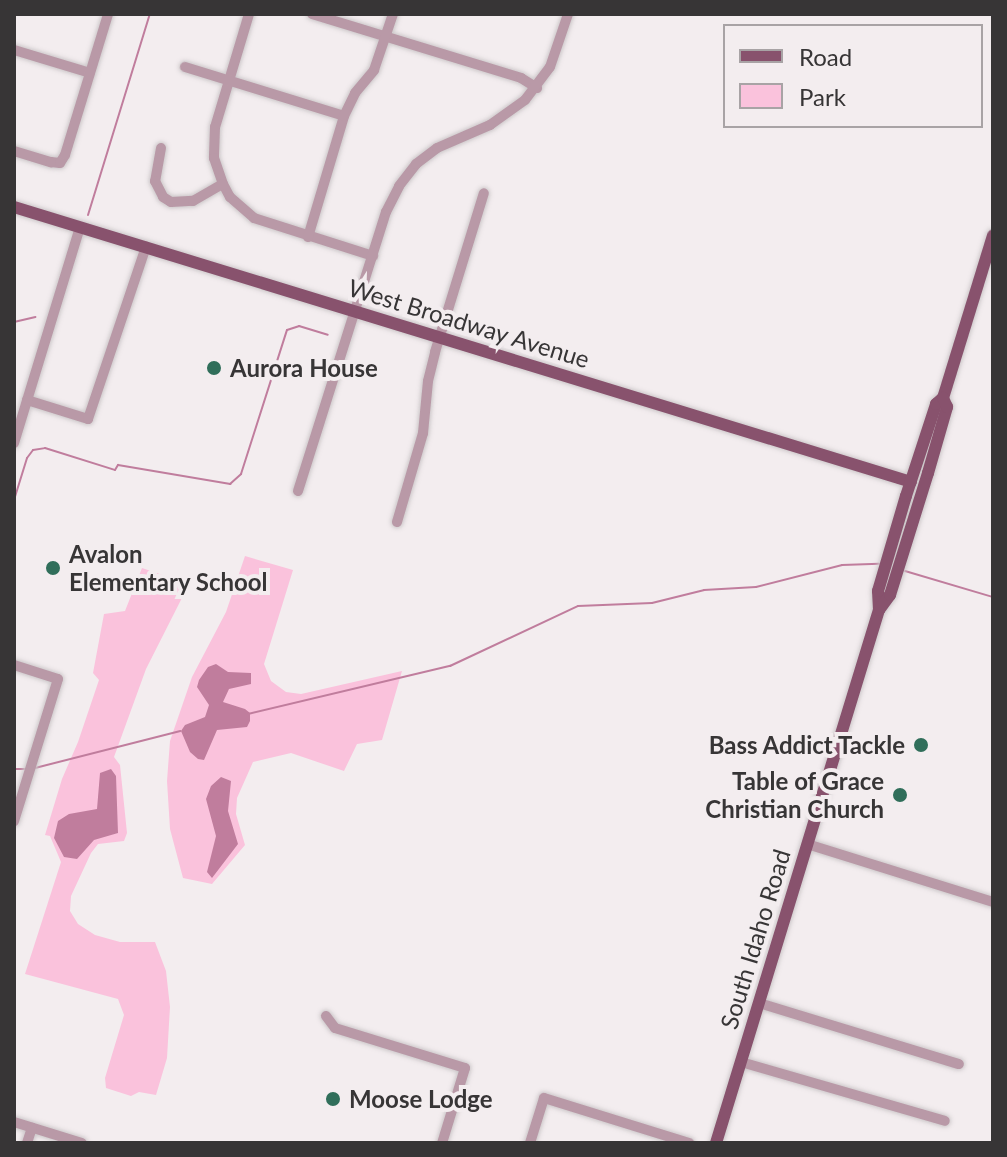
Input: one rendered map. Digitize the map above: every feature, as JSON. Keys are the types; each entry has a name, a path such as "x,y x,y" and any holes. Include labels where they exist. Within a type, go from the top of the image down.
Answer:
{"main road":[{"name":"West Broadway Avenue","path":"14,207 911,482"},
{"name":"South Idaho Road","path":"892,566 911,482 936,404 943,398 993,235"},
{"name":"South Idaho Road","path":"716,1143 879,610 878,591 892,566 947,407 943,398"}],"street":[{"path":"14,151 60,163 107,14"},
{"path":"249,14 213,143 223,184 230,197 254,218 373,256"},
{"path":"312,14 521,78 537,88"},
{"path":"308,237 344,116 355,93 374,70 393,14"},
{"path":"298,491 390,203 416,164 446,142 512,112 537,88 550,67 568,14"},
{"path":"14,50 90,73"},
{"path":"185,67 344,116"},
{"path":"161,148 155,181 163,197 171,202 193,201 223,184"},
{"path":"397,522 423,433 428,381 439,337 484,193"},
{"path":"14,443 80,227"},
{"path":"27,400 88,419 146,247"},
{"path":"14,665 58,679 14,821"},
{"path":"807,844 993,902"},
{"path":"759,1003 959,1064"},
{"path":"326,1016 335,1028 465,1068 442,1143"},
{"path":"741,1062 945,1121"},
{"path":"530,1143 544,1098 689,1143"},
{"path":"14,1122 82,1143"},
{"path":"27,1143 32,1128"}],"green space":[{"path":"245,556 293,570 264,664 271,681 286,692 301,694 402,671 382,740 357,744 344,771 291,753 253,762 237,798 236,814 245,845 212,884 183,878 170,829 167,781 170,741 192,677 226,612"},
{"path":"142,568 189,584 146,669 114,757 120,765 127,833 124,841 98,844 91,853 71,896 70,911 78,924 95,935 120,942 155,942 166,971 170,1007 167,1058 156,1095 139,1092 131,1096 106,1088 105,1078 124,1015 118,999 25,974 61,862 50,836 45,835 99,680 93,673 104,614 125,611"}],"shaded area":[{"path":"216,664 228,672 251,673 251,684 229,689 223,702 245,709 250,713 250,721 247,727 217,730 204,760 190,752 181,731 185,725 205,717 209,705 197,687 208,667"},
{"path":"111,769 116,776 118,833 94,840 77,859 64,857 54,838 58,821 69,814 97,809 100,773"},
{"path":"221,777 231,781 228,811 238,844 212,878 207,872 216,836 206,799 211,786"}],"waterway":[{"path":"88,215 150,14"},
{"path":"14,322 35,317"},
{"path":"14,500 27,458 33,450 45,448 115,470 118,465 230,484 241,474 287,330 299,326 328,335"},
{"path":"248,714 450,666 578,606 652,603 704,590 756,587 842,565 879,564"},
{"path":"905,571 993,597"},
{"path":"35,768 180,731"},
{"path":"14,769 25,769"}],"place":[{"name":"Aurora House","path":"214,368"},
{"name":"Avalon Elementary School","path":"53,568"},
{"name":"Bass Addict Tackle","path":"921,745"},
{"name":"Table of Grace Christian Church","path":"900,795"},
{"name":"Moose Lodge","path":"333,1099"}]}
